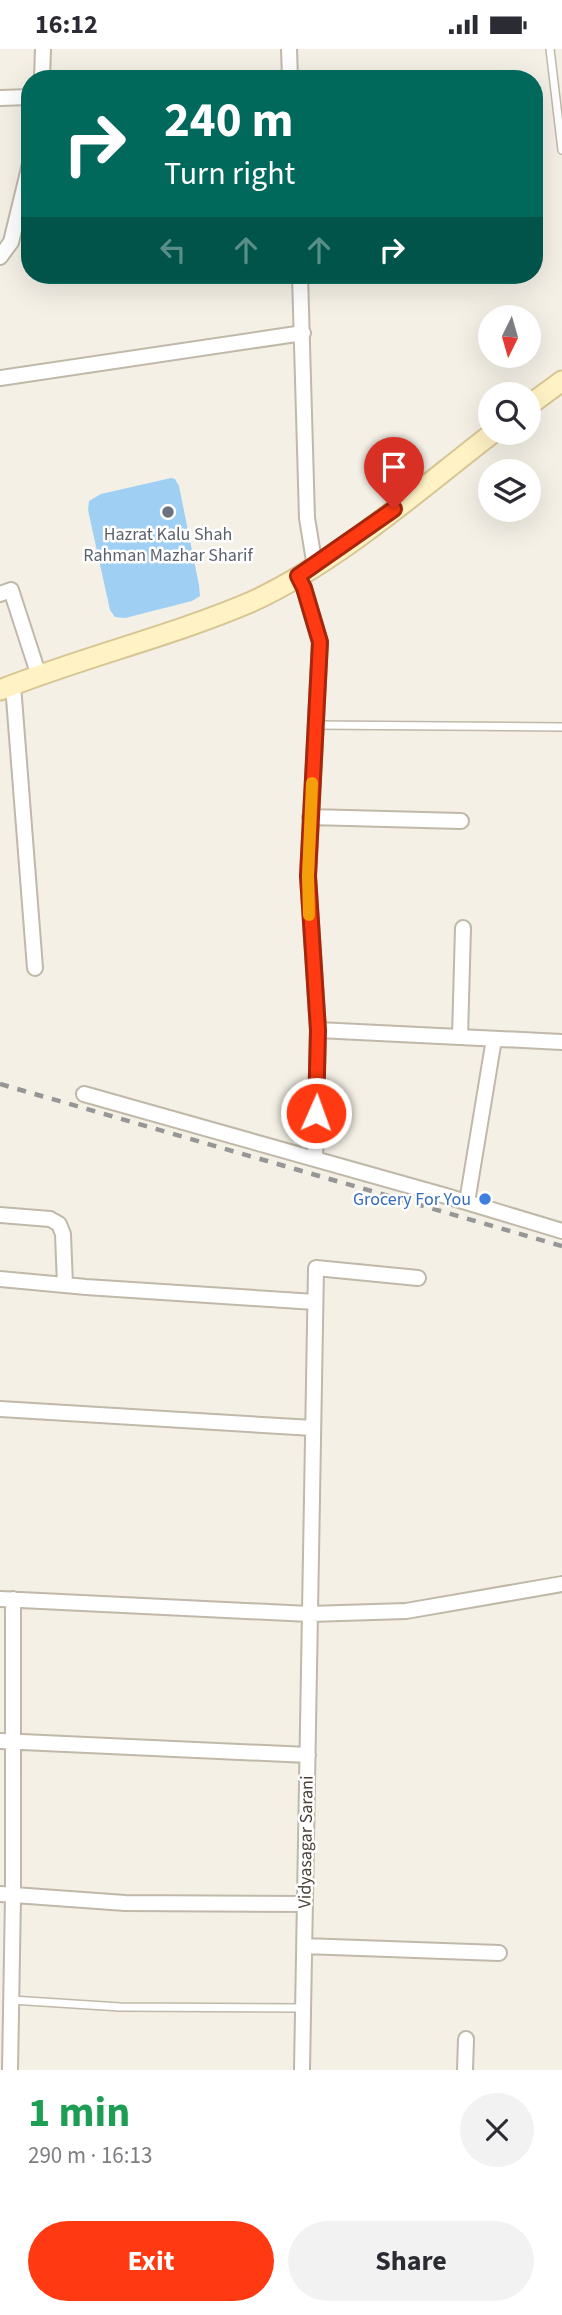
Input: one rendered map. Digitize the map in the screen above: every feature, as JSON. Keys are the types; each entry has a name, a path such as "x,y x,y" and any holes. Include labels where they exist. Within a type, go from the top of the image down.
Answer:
{"street":[{"path":"42,70 43,49"},
{"path":"289,49 290,70"},
{"path":"0,98 21,97"},
{"path":"0,257 13,234 21,195"},
{"path":"300,284 307,518 304,588 320,642 308,876 318,1030 315,1159"},
{"path":"0,378 303,333"},
{"path":"541,396 562,381"},
{"path":"35,968 6,688 204,621 253,601 306,572 362,533 478,444"},
{"path":"0,594 11,590 38,677"},
{"path":"310,817 461,821"},
{"path":"460,1037 463,928"},
{"path":"318,1030 562,1042"},
{"path":"467,1202 494,1039"},
{"path":"84,1094 562,1231"},
{"path":"0,1215 50,1219 59,1224 63,1234 65,1286"},
{"name":"Vidyasagar Sarani","path":"302,2070 316,1268 418,1278"},
{"path":"0,1279 65,1286 315,1301"},
{"path":"0,1409 313,1428"},
{"path":"10,2070 12,2000 7,1895 7,1599 309,1614 406,1611 562,1584"},
{"path":"6,1741 308,1755"},
{"path":"7,1895 125,1903 305,1904"},
{"path":"304,1946 499,1953"},
{"path":"465,2070 466,2039"}],"lane":[{"path":"550,49 562,150"},
{"path":"315,725 562,727"},
{"path":"12,2000 120,2007 303,2008"}],"water":[{"path":"175,479 179,486 200,596 192,601 125,618 115,617 110,610 88,510 89,501 101,494"}],"railway":[{"path":"0,1084 562,1246"}],"slow traffic":[{"path":"309,915 312,783"}],"place":[{"name":"Hazrat Kalu Shah Rahman Mazhar Sharif","path":"168,512"},
{"name":"Grocery For You","path":"485,1199"}],"route":[{"path":"316,1113 318,1030 308,876 320,642 298,576 315,567 394,509"}]}
